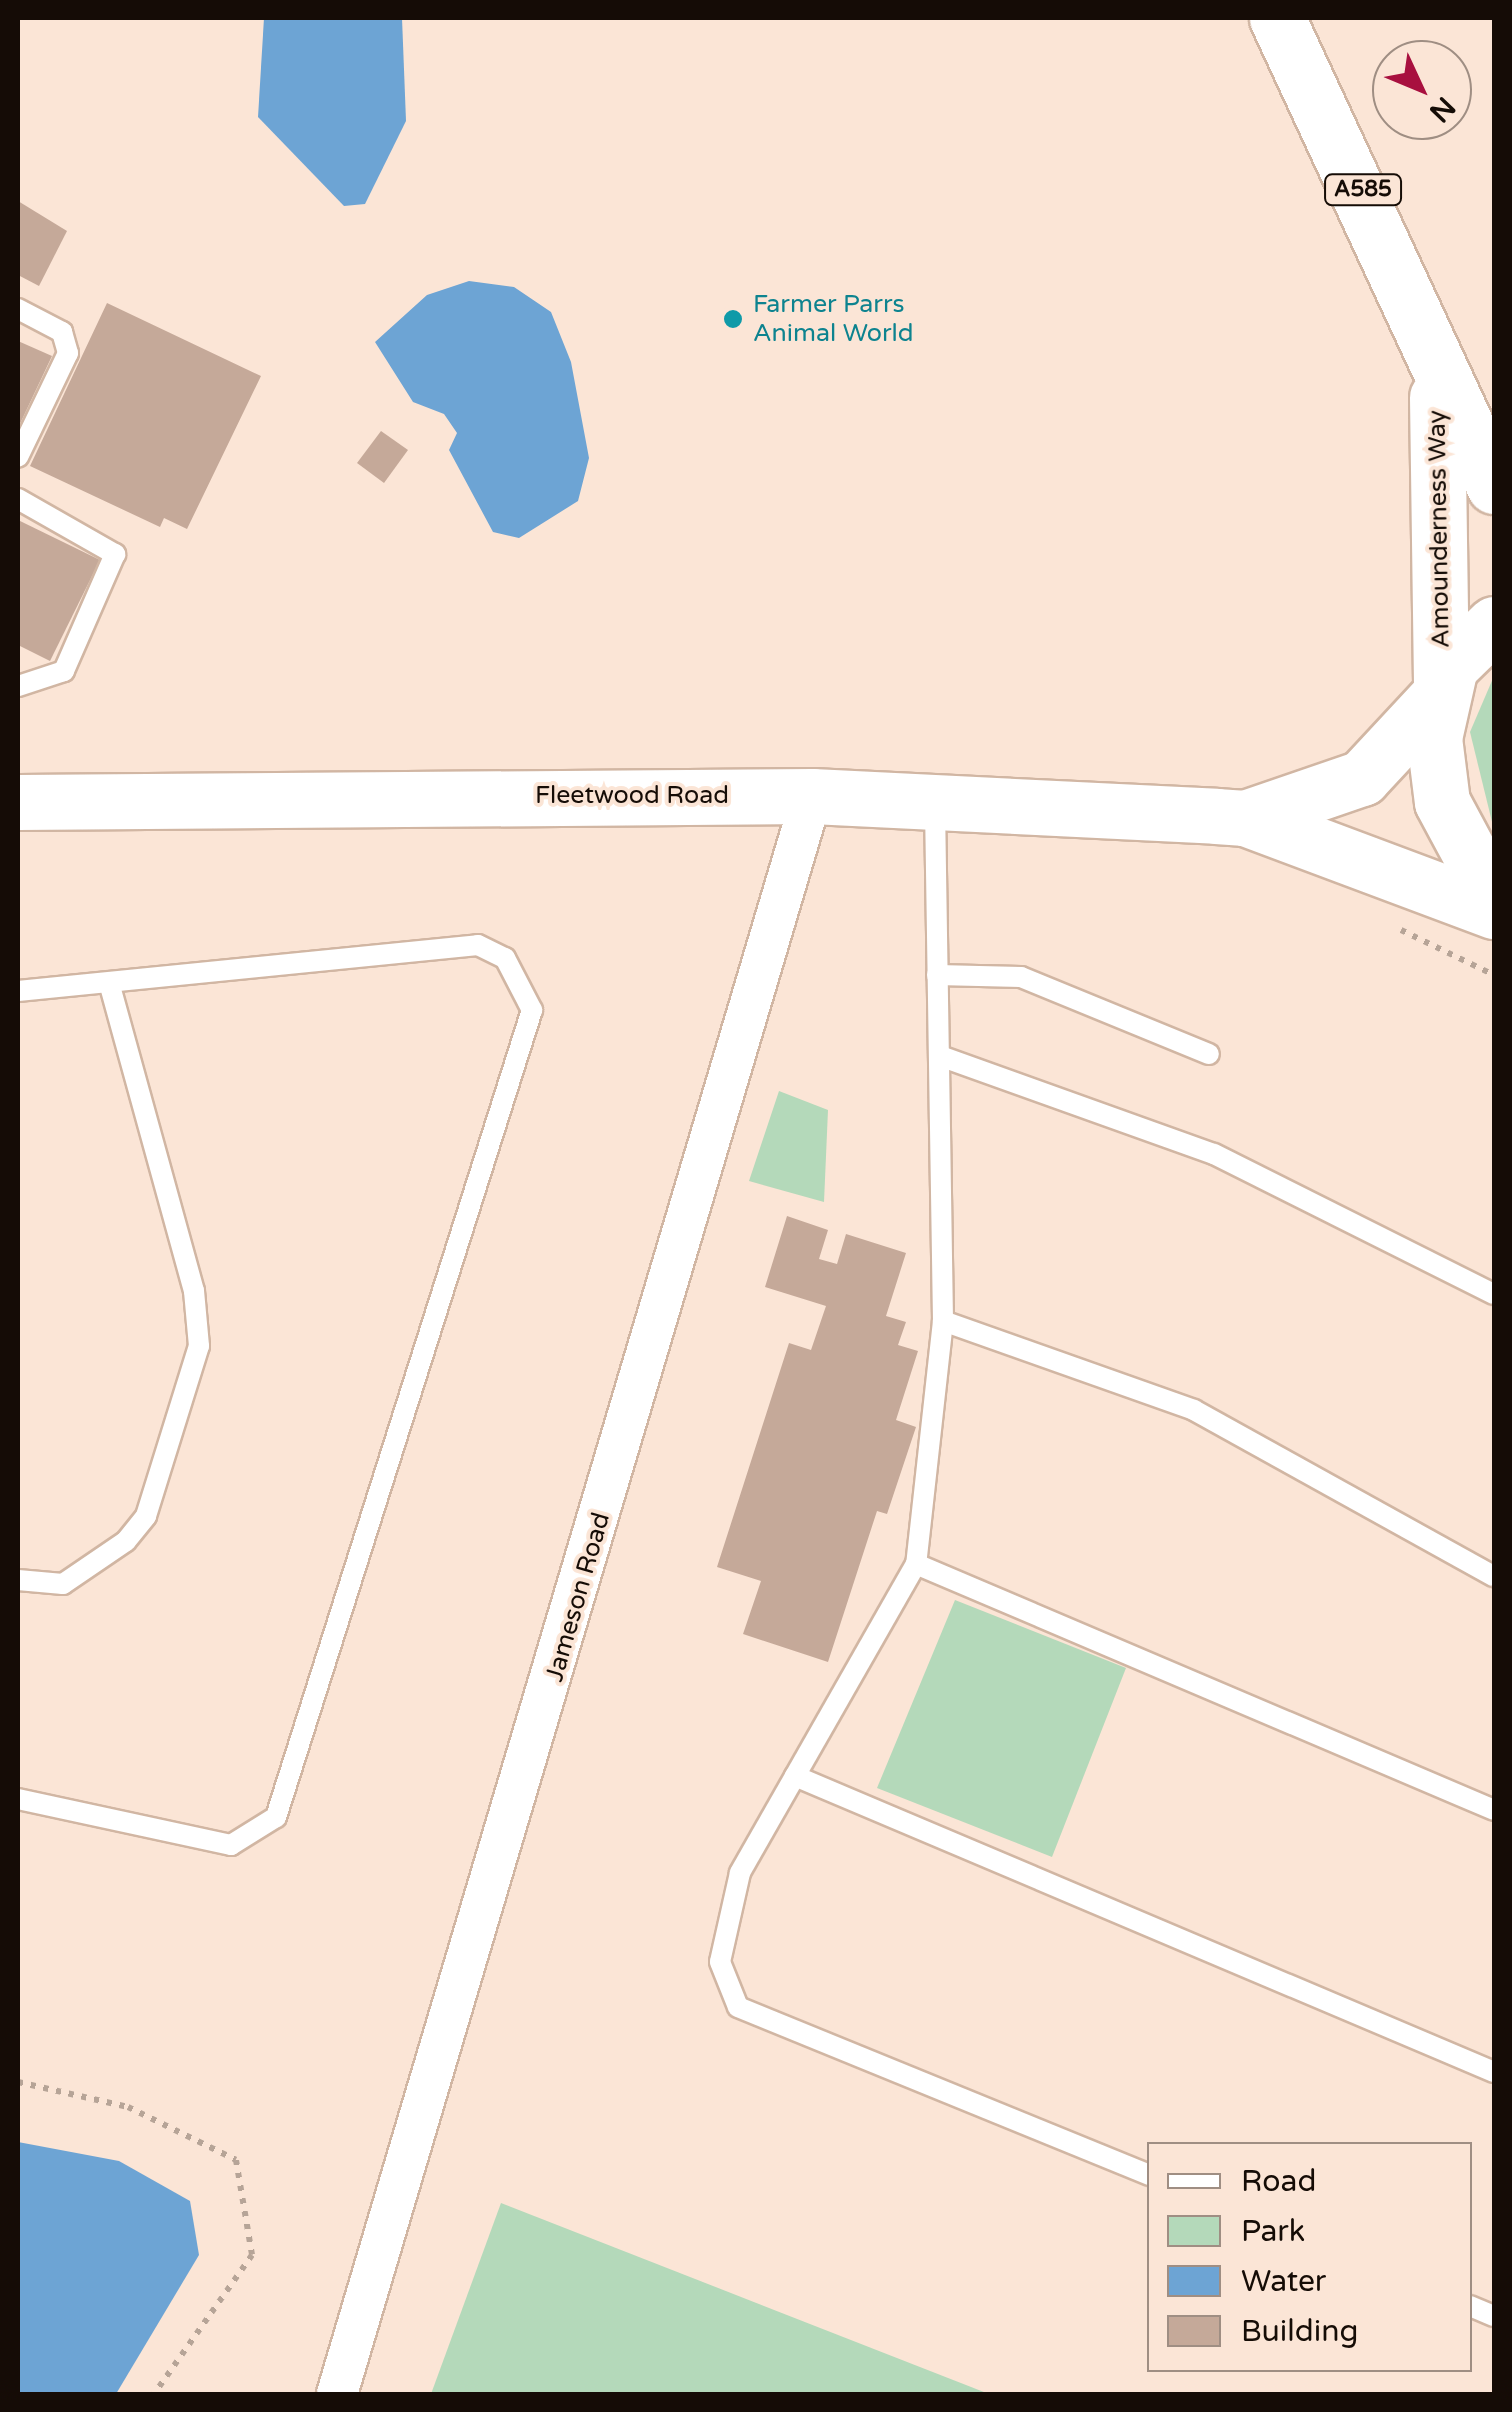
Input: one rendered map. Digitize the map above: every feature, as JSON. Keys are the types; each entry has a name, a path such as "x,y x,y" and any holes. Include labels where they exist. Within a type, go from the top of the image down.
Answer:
{"main road":[{"name":"Amounderness Way","path":"1277,18 1370,202 1434,368 1494,486"},
{"name":"Amounderness Way","path":"1434,368 1444,515 1440,692"},
{"name":"Fleetwood Road","path":"1246,818 1362,778 1440,692 1461,652 1494,624"},
{"name":"A585","path":"1440,692 1442,802 1494,899"},
{"name":"Fleetwood Road","path":"18,802 812,796 935,799 1246,818 1494,911"}],"street":[{"name":"Jameson Road","path":"337,2394 456,2016 812,796"}],"lane":[{"path":"18,308 62,332 68,353 18,457"},
{"path":"18,499 115,554 64,670 18,686"},
{"path":"935,799 942,1321 916,1564 740,1873 720,1962 738,2007 1147,2174"},
{"path":"18,991 110,987 478,945 504,958 532,1010 276,1817 231,1845 18,1799"},
{"path":"938,975 1021,977 1208,1054"},
{"path":"18,1580 63,1584 146,1516 199,1346 194,1291 110,987"},
{"path":"940,1056 1214,1154 1494,1294"},
{"path":"942,1321 1194,1410 1494,1576"},
{"path":"916,1564 1494,1810"},
{"path":"795,1776 1494,2072"}],"path":[{"path":"18,2082 128,2107 236,2160 252,2255 154,2394"}],"green space":[{"path":"1494,676 1494,830 1470,732"},
{"path":"779,1091 828,1110 824,1202 749,1181"},
{"path":"955,1600 1126,1668 1052,1857 877,1788"},
{"path":"501,2203 989,2394 431,2394"}],"water":[{"path":"264,18 402,18 406,121 365,204 344,206 258,117"},
{"path":"469,281 514,287 551,312 571,362 589,458 578,501 519,538 493,532 449,450 457,433 444,414 413,402 375,342 427,295"},
{"path":"18,2142 119,2161 190,2201 199,2255 116,2394 18,2394"}],"building":[{"path":"18,201 67,231 39,286 18,275"},
{"path":"107,303 261,376 187,529 164,518 160,527 30,466"},
{"path":"18,341 52,356 18,428"},
{"path":"381,431 408,450 384,483 357,463"},
{"path":"18,520 100,560 50,661 18,645"},
{"path":"787,1216 828,1230 819,1259 837,1264 846,1234 906,1253 886,1316 906,1322 898,1345 918,1351 896,1420 916,1427 887,1514 877,1511 828,1662 743,1634 761,1581 717,1567 789,1343 811,1350 826,1306 765,1287"}],"place":[{"name":"Farmer Parrs Animal World","path":"733,319"}]}
